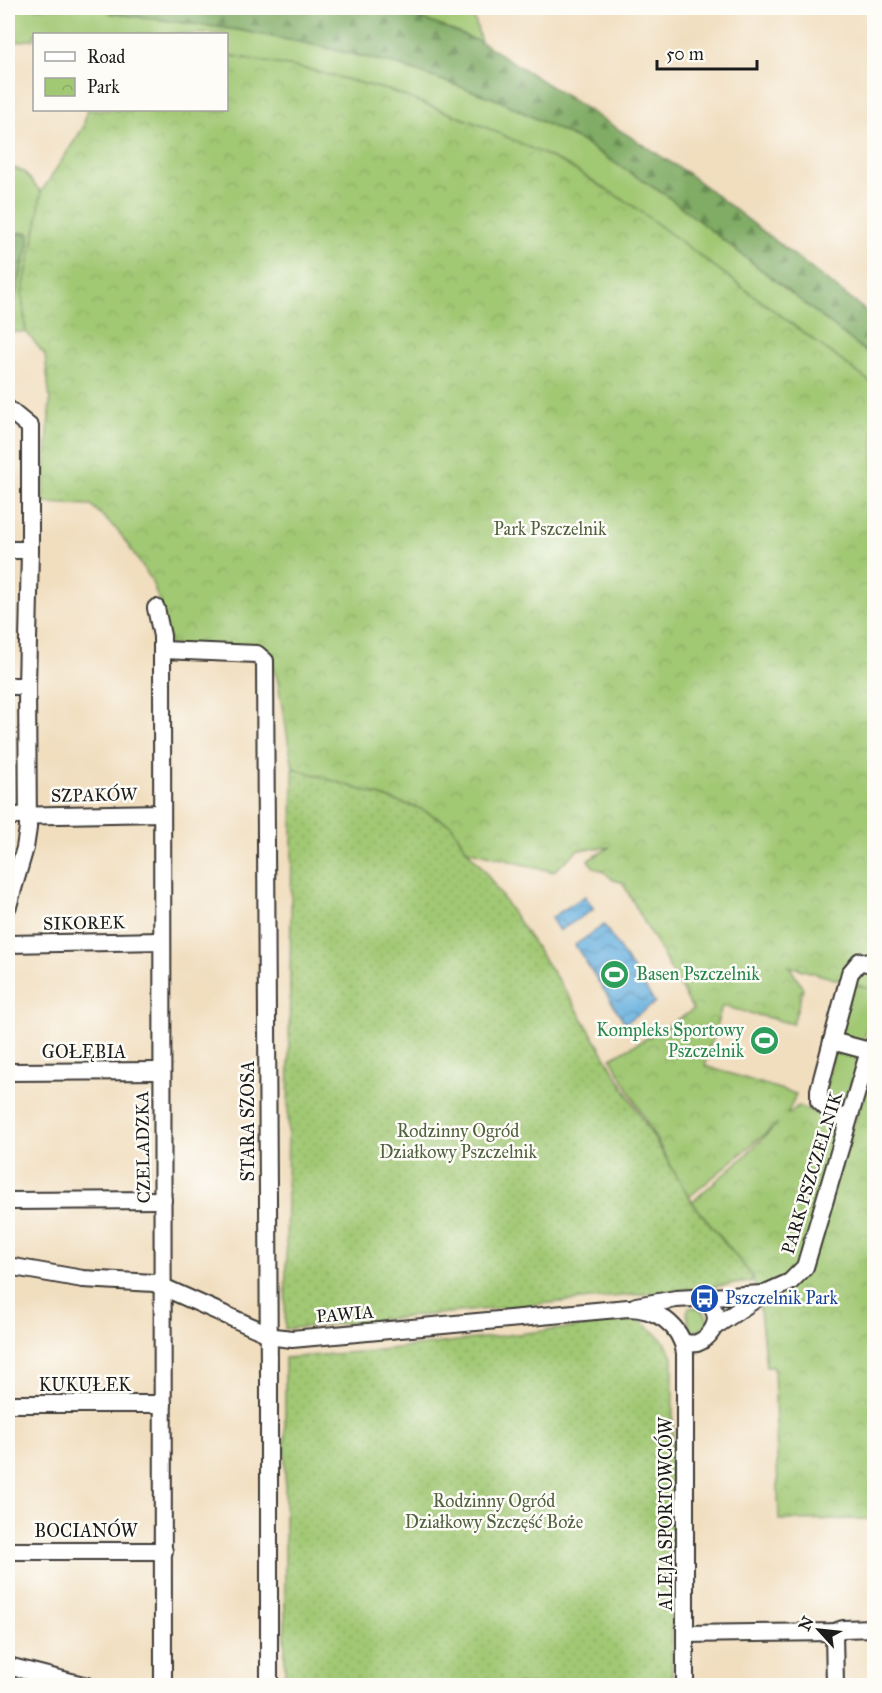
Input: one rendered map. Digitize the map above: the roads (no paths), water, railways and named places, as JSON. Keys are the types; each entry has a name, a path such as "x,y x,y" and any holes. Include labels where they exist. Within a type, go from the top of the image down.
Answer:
{"street":[{"path":"8,409 30,427 28,828 25,848 8,906"},
{"path":"8,550 30,550"},
{"name":"CZELADZKA","path":"156,608 162,636 163,1686"},
{"name":"STARA SZOSA","path":"162,650 257,654 265,661 268,1686"},
{"path":"8,686 27,686"},
{"name":"SZPAKÓW","path":"8,816 162,813"},
{"name":"SIKOREK","path":"8,944 162,941"},
{"path":"848,1119 833,1114 819,1101 819,1090 850,974 860,961 874,965"},
{"path":"832,1041 872,1048"},
{"name":"PARK PSZCZELNIK","path":"680,1337 696,1344 707,1338 714,1327 763,1294 790,1282 805,1267 848,1119 872,1048"},
{"name":"GOŁĘBIA","path":"8,1072 162,1071"},
{"path":"8,1200 163,1200"},
{"name":"PAWIA","path":"8,1266 83,1279 154,1283 275,1337 292,1339 628,1308 640,1308 665,1319 680,1337"},
{"name":"PARK PSZCZELNIK","path":"628,1308 687,1298 763,1294"},
{"path":"680,1337 679,1309 687,1298"},
{"path":"704,1298 715,1311 717,1319 714,1327"},
{"name":"ALEJA SPORTOWCÓW","path":"680,1337 685,1356 686,1686"},
{"name":"KUKUŁEK","path":"8,1404 163,1404"},
{"name":"BOCIANÓW","path":"8,1551 164,1551"},
{"path":"685,1634 834,1632 843,1629 874,1628"},
{"path":"834,1632 835,1686"},
{"path":"8,1666 87,1686"}],"water":[{"path":"585,896 594,909 559,931 551,918"},
{"name":"Basen Pszczelnik","path":"604,925 655,1003 625,1023 575,945"}],"place":[{"name":"Basen Pszczelnik","path":"615,974"},
{"name":"Kompleks Sportowy Pszczelnik","path":"765,1040"},
{"name":"Pszczelnik Park","path":"704,1298"}],"park label":[{"name":"Park Pszczelnik","path":"550,529"},
{"name":"Rodzinny Ogród Działkowy Pszczelnik","path":"458,1141"},
{"name":"Rodzinny Ogród Działkowy Szczęść Boże","path":"494,1511"}]}
